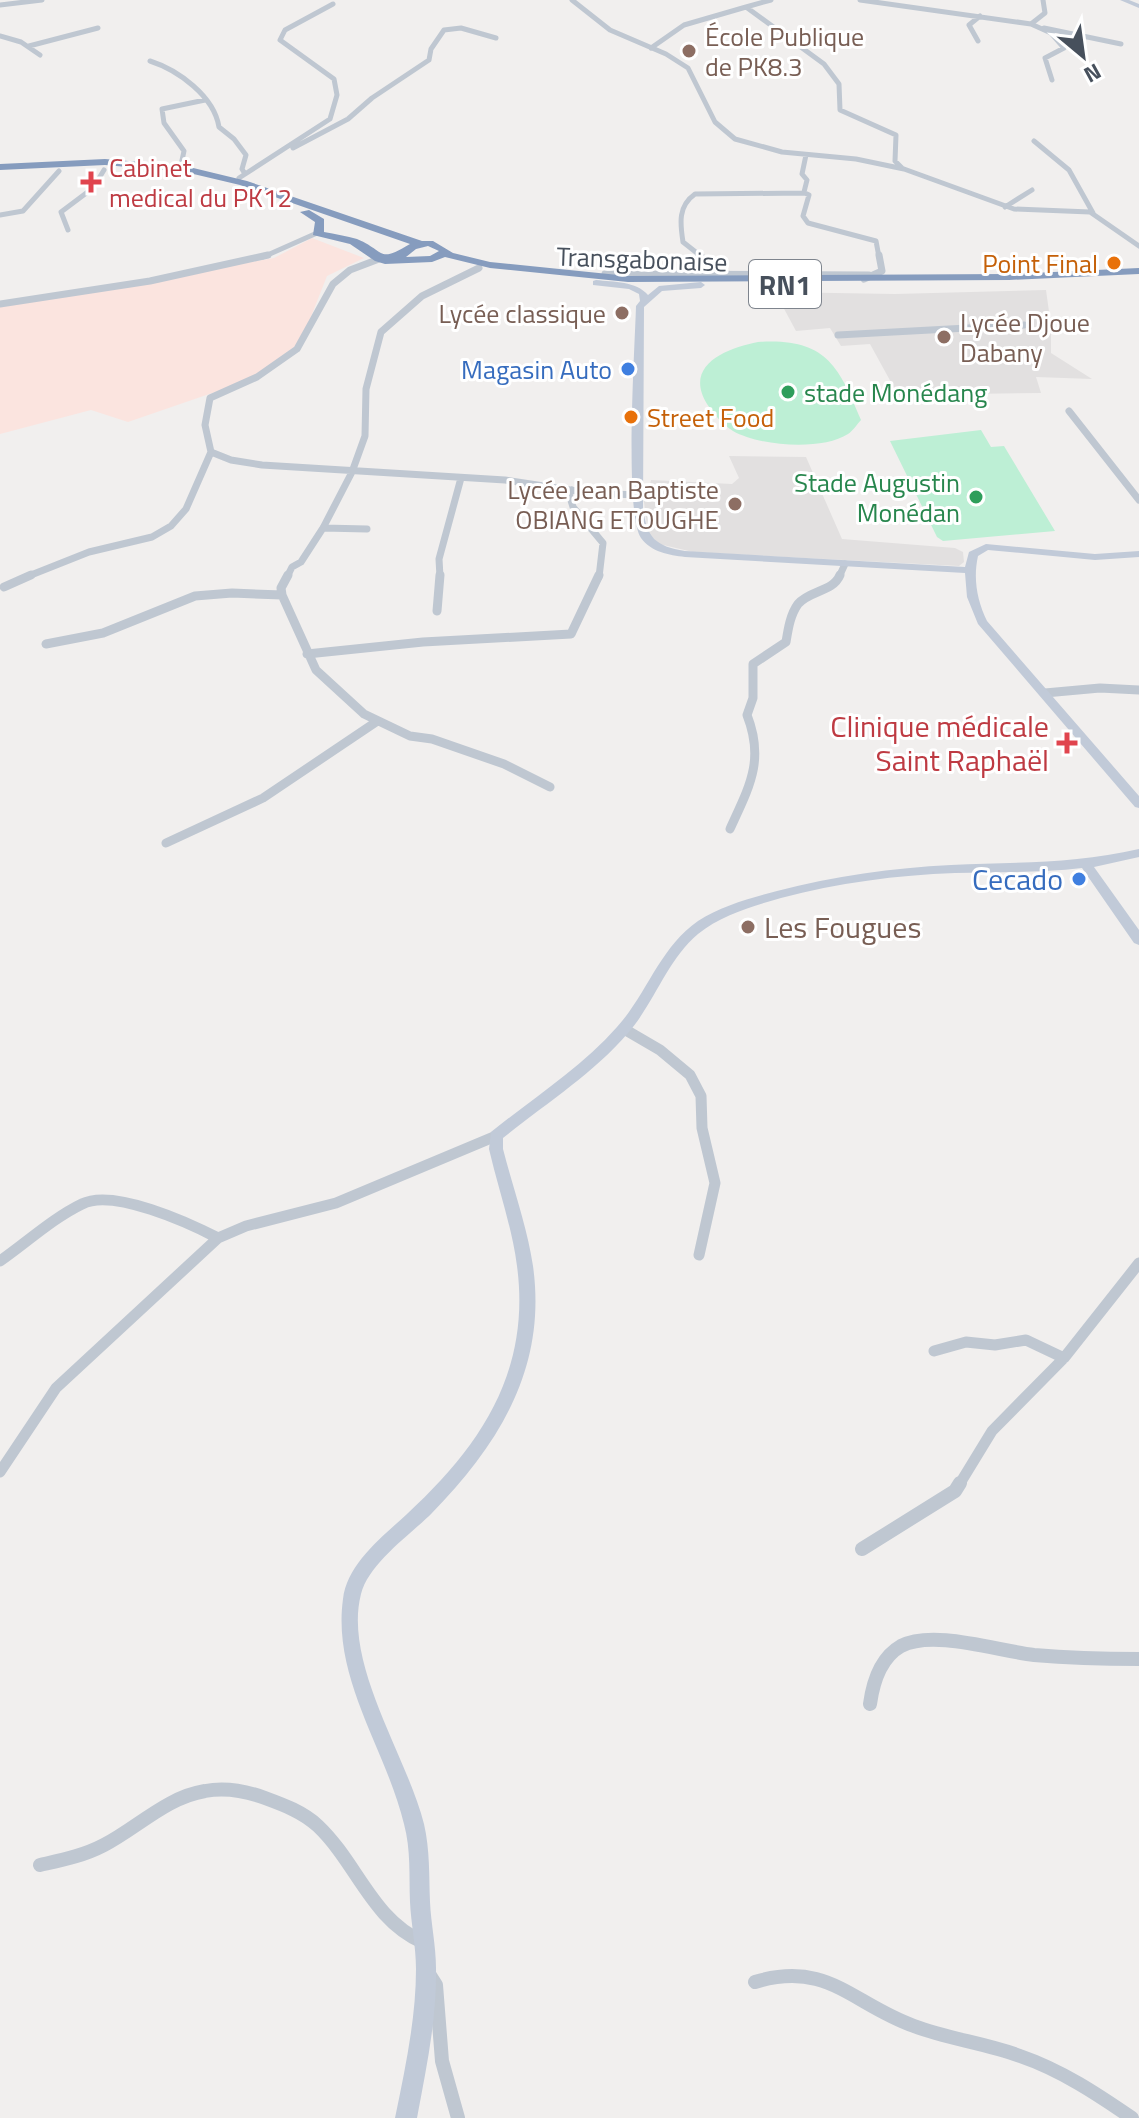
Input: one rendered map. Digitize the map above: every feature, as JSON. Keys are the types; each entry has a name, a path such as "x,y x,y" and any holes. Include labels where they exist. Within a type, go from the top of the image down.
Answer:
{"highway":[{"name":"RN1","path":"0,169 82,166 153,169 216,181 412,251 437,245 444,253 432,259 412,251 243,183 185,169 105,162 0,169"},
{"path":"302,210 320,221 321,229 317,233 359,244 379,259 412,251"},
{"name":"Transgabonaise","path":"444,253 490,265 551,274 628,279 1139,274"},
{"name":"Transgabonaise","path":"432,259 596,283 1056,282 1139,274"}],"street":[{"path":"0,5 42,0"},
{"path":"572,0 610,30 688,68 696,79 705,106 723,132 754,146 856,159 904,169 1005,207 1093,213"},
{"path":"651,48 684,25 771,0"},
{"path":"860,0 982,16 1006,23 1031,24 1051,33 1063,46 1045,58 1052,80"},
{"path":"1031,24 1045,13 1043,0"},
{"path":"1123,0 1139,6"},
{"path":"150,61 168,67 217,115 219,127 234,139 246,155 242,176 330,119 337,95 334,79 284,46 280,40 281,35 309,15 333,4"},
{"path":"746,7 787,33 830,71 839,84 840,110 896,135 895,161 904,169"},
{"path":"978,41 969,25 982,16"},
{"path":"29,46 98,28"},
{"path":"279,150 297,146 348,119 372,98 418,69 429,60 431,49 444,30 461,28 496,38"},
{"path":"1038,28 1057,28 1121,44"},
{"path":"0,36 29,46 40,55"},
{"path":"181,165 184,151 164,123 162,109 205,100"},
{"path":"1034,141 1069,170 1093,213 1139,246"},
{"path":"804,192 807,180 802,174 806,155"},
{"path":"68,230 61,212 93,188 104,170"},
{"path":"0,215 23,211 59,171"},
{"path":"1005,207 1032,190"},
{"path":"726,275 683,242 679,218 689,196 704,193 804,192 809,195 803,216 808,223 876,241 882,271 868,277"},
{"path":"0,304 150,281 262,257 317,233"},
{"path":"379,259 356,267 337,280 323,299 297,349 257,377 210,398 206,409 211,452 242,463 514,481 637,495"},
{"path":"479,268 422,296 381,332 366,389 365,436 352,472 323,528 301,562 292,567 281,588 307,654 327,683 376,722 410,736 432,739 504,764 550,787"},
{"path":"551,274 560,270 629,275 797,277"},
{"path":"596,283 635,288 643,293 644,301"},
{"path":"701,285 661,288 644,301 640,309 637,495 641,532 662,550 685,554 969,570"},
{"path":"838,335 1024,325"},
{"path":"1069,411 1139,500"},
{"path":"4,587 91,552 143,540 171,526 195,495 200,467 211,452"},
{"path":"437,611 441,584 439,559 461,478"},
{"path":"307,654 423,642 571,634 599,577 603,543 573,507 569,494 572,490"},
{"path":"323,528 367,529"},
{"path":"1139,554 1095,557 986,547 973,554 969,570 975,607 982,622 1139,804"},
{"path":"730,829 755,776 753,727 747,715 753,698 753,664 786,642 791,611 801,600 836,584 845,564"},
{"path":"46,644 103,633 195,596 232,593 282,595"},
{"path":"1045,693 1100,688 1139,690"},
{"path":"166,843 263,798 376,722"},
{"path":"0,1472 56,1388 218,1238 364,1193 463,1147 496,1136 575,1075 624,1029 690,934 706,922 737,909 804,890 910,873 1087,866 1139,853"},
{"path":"1087,866 1139,940"},
{"path":"624,1029 660,1050 690,1075 701,1096 702,1128 715,1183 699,1255"},
{"path":"406,2118 426,1969 418,1845 413,1820 370,1711 352,1641 350,1615 353,1592 366,1569 456,1474 487,1435 523,1361 528,1296 526,1274 496,1149 496,1136"},
{"path":"0,1261 84,1202 141,1205 218,1238"},
{"path":"862,1549 955,1491 992,1431 1064,1358 1139,1263"},
{"path":"934,1351 966,1342 995,1345 1026,1340 1064,1358"},
{"path":"870,1704 872,1683 881,1664 894,1651 920,1640 1000,1651 1139,1659"},
{"path":"40,1865 83,1855 192,1792 216,1787 239,1790 286,1805 317,1824 382,1912 413,1940 422,1933"},
{"path":"426,1969 436,1985 442,2061 458,2118"},
{"path":"755,1982 773,1974 813,1975 866,1999 908,2024 1006,2051 1063,2074 1085,2084 1132,2118"}],"shaded area":[{"path":"312,238 364,258 327,276 301,342 247,381 128,422 91,410 0,434 0,307 274,258"},
{"name":"Lycée Djoue Dabany","path":"1046,290 1051,353 1092,379 1036,377 1041,393 898,395 870,344 841,346 830,328 796,331 775,292 895,294"},
{"name":"Lycée Jean Baptiste OBIANG ETOUGHE","path":"729,456 806,457 842,539 955,548 963,552 964,562 959,566 693,552 659,544 648,533 642,487 650,484 651,480 732,484 739,478"}],"green space":[{"path":"758,342 799,345 826,358 845,384 861,420 852,431 823,443 774,443 744,436 722,422 707,404 701,390 700,379 704,369 722,354"},
{"name":"Stade Augustin Monédan","path":"981,430 991,447 1004,446 1055,531 943,541 937,537 890,441"}],"place":[{"name":"École Publique de PK8.3","path":"689,51"},
{"name":"Cabinet medical du PK12","path":"91,182"},
{"name":"Point Final","path":"1114,263"},
{"name":"Lycée classique","path":"622,313"},
{"name":"Lycée Djoue Dabany","path":"944,337"},
{"name":"Magasin Auto","path":"628,369"},
{"name":"stade Monédang","path":"788,392"},
{"name":"Street Food","path":"631,417"},
{"name":"Stade Augustin Monédan","path":"976,497"},
{"name":"Lycée Jean Baptiste OBIANG ETOUGHE","path":"735,504"},
{"name":"Clinique médicale Saint Raphaël","path":"1067,743"},
{"name":"Cecado","path":"1079,879"},
{"name":"Les Fougues","path":"748,927"}]}
